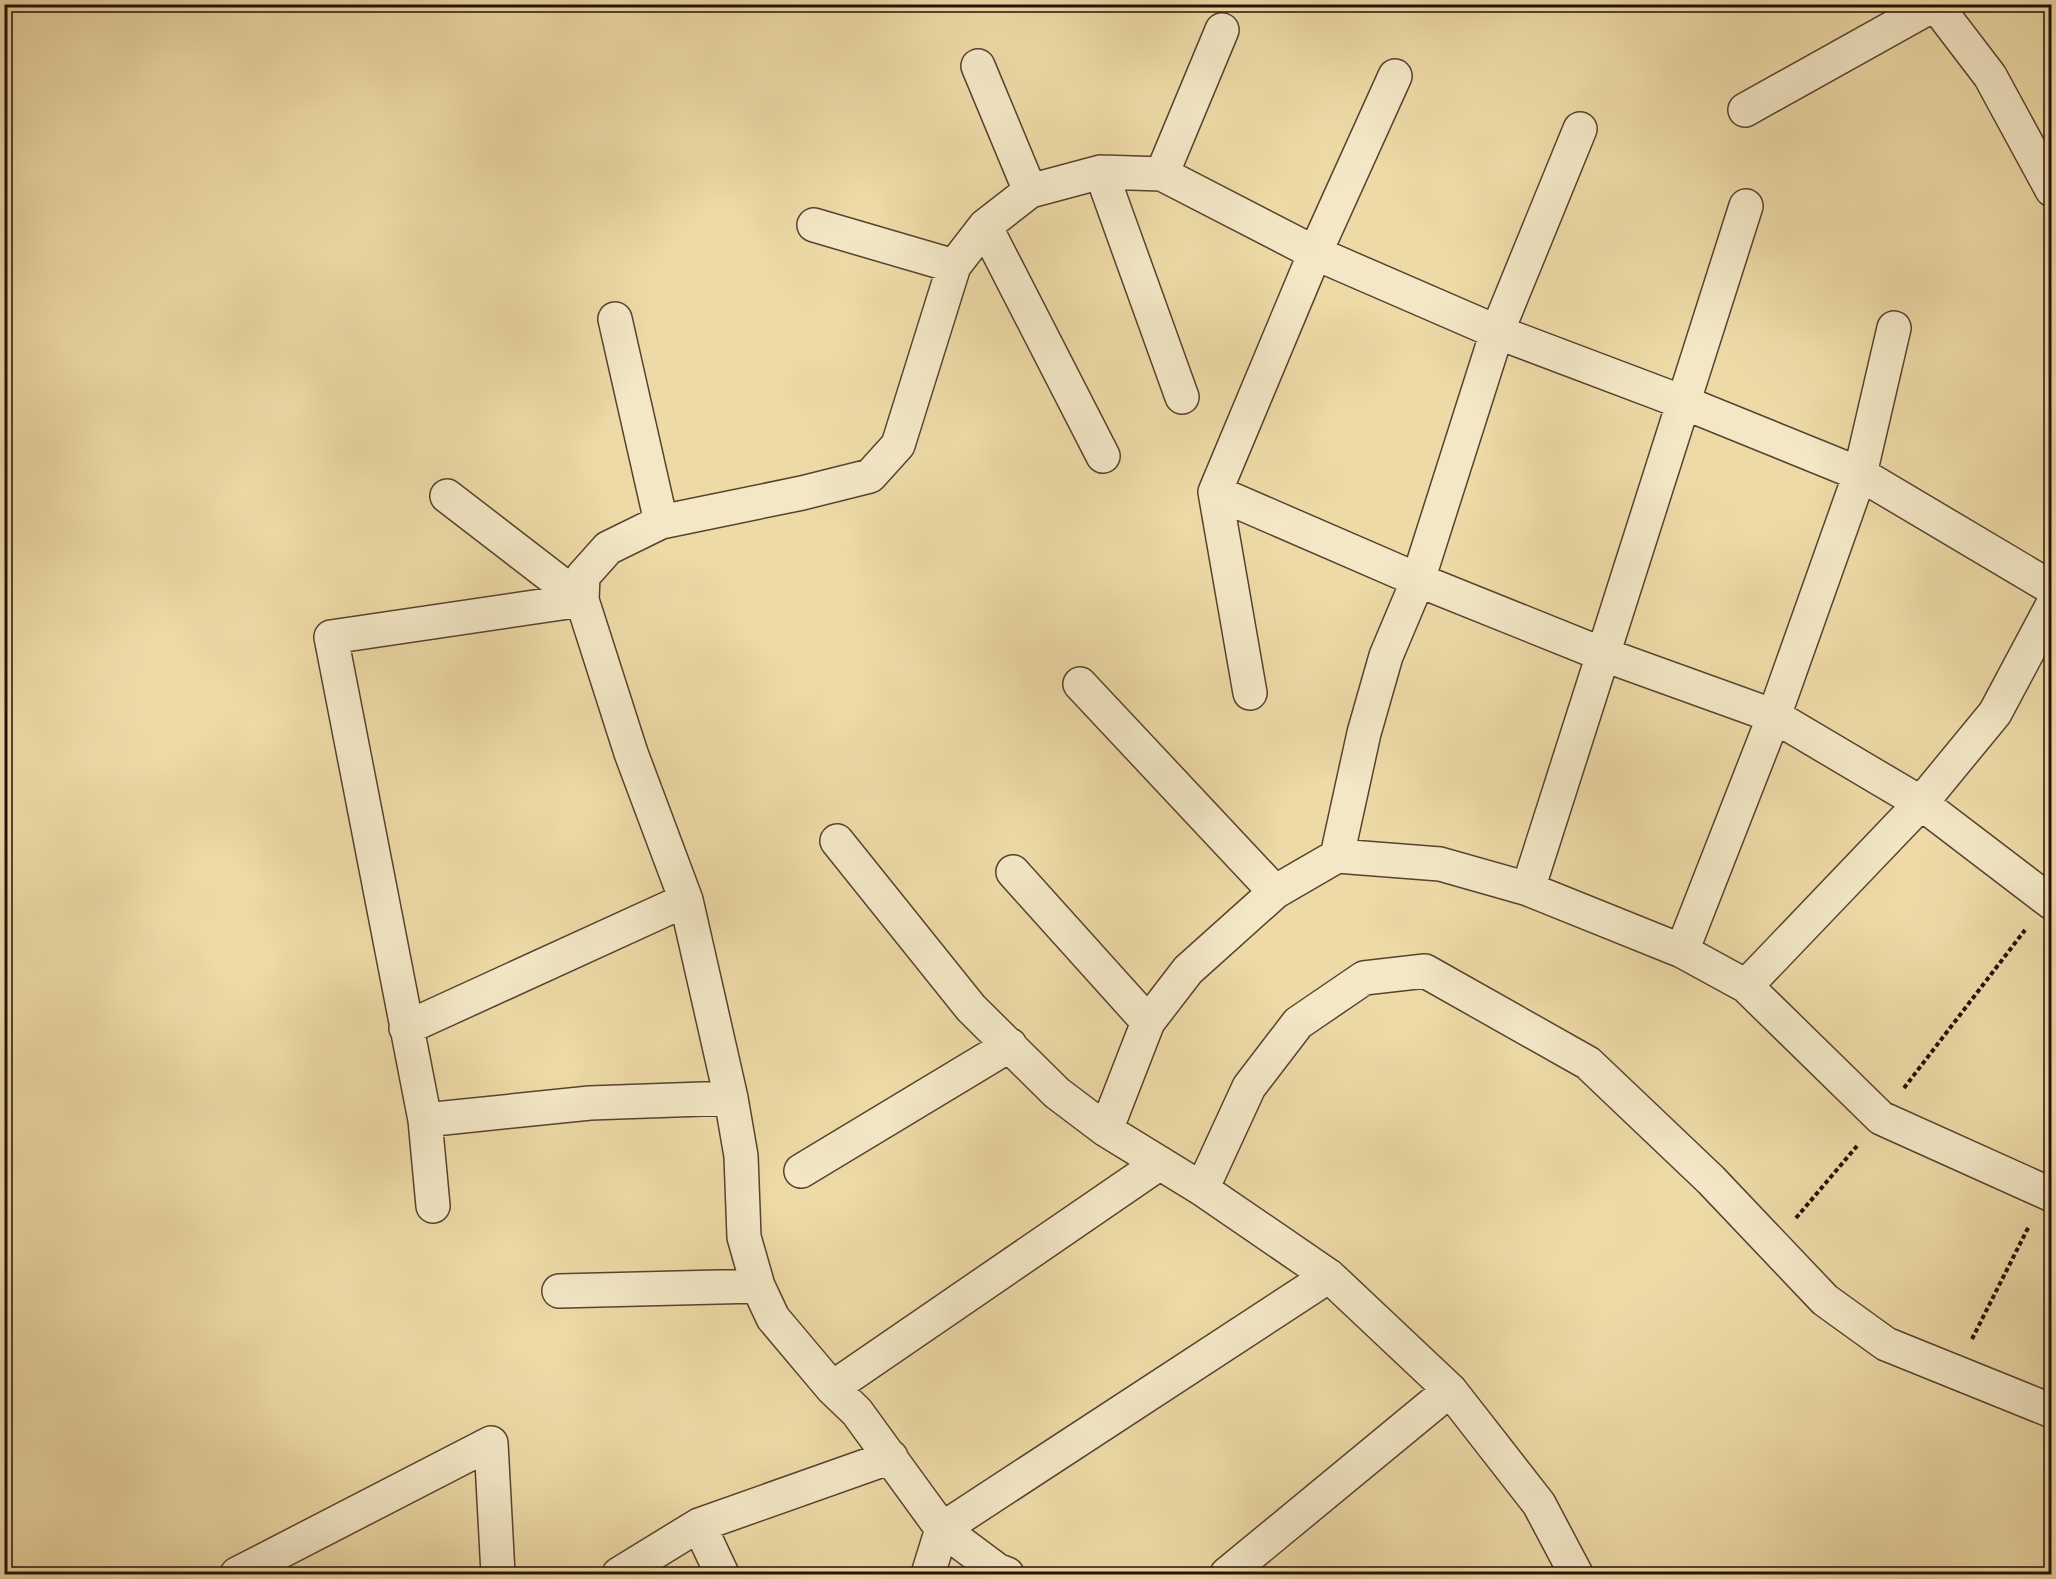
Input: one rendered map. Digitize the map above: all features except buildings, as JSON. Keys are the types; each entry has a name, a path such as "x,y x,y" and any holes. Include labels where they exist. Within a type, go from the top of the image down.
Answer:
{"street":[{"path":"1745,110 1935,4 1990,76 2052,190"},
{"path":"1162,174 1222,30"},
{"path":"978,66 1030,191"},
{"path":"1250,693 1215,492 1315,253 1395,76"},
{"path":"1337,856 1364,733 1386,656 1418,580 1497,332 1580,129"},
{"path":"1101,172 1182,397"},
{"path":"1007,1575 942,1529 857,1412 832,1388 773,1318 758,1286 744,1237 741,1156 731,1098 686,900 631,753 582,600 583,576 608,548 661,522 802,494 870,476 898,445 954,266 985,226 1030,191 1101,172 1162,174 1315,253 1497,332 1685,403 1860,474 2052,588"},
{"path":"1528,889 1746,206"},
{"path":"814,225 954,266"},
{"path":"985,226 1103,456"},
{"path":"615,319 661,522"},
{"path":"1682,951 1774,716 1860,474 1893,328"},
{"path":"1215,492 1418,580 1602,654 1774,716 1921,803 2049,902"},
{"path":"447,496 582,600"},
{"path":"433,1206 425,1120 368,818 331,638 582,600"},
{"path":"1746,986 1921,803 1995,713 2052,606"},
{"path":"1080,684 1275,892"},
{"path":"837,841 970,1008 1057,1093 1106,1130 1202,1189 1329,1276 1450,1390 1539,1503 1576,1575"},
{"path":"1106,1130 1148,1022 1188,970 1275,892 1337,856 1440,864 1528,889 1682,951 1746,986 1881,1118 2049,1194"},
{"path":"1012,872 1148,1022"},
{"path":"406,1028 686,900"},
{"path":"1202,1189 1249,1088 1298,1023 1364,978 1425,971 1588,1063 1711,1180 1825,1300 1886,1344 2052,1412"},
{"path":"801,1171 1010,1045"},
{"path":"425,1120 590,1103 731,1098"},
{"path":"832,1388 1160,1163"},
{"path":"928,1575 942,1529 1329,1276"},
{"path":"560,1291 758,1286"},
{"path":"1227,1575 1450,1390"},
{"path":"237,1575 491,1443 498,1575"},
{"path":"619,1575 699,1525 891,1457"},
{"path":"699,1525 722,1575"}],"path":[{"path":"1773,1245 1881,1118 2049,902"},
{"path":"1956,1373 2049,1194"}]}
